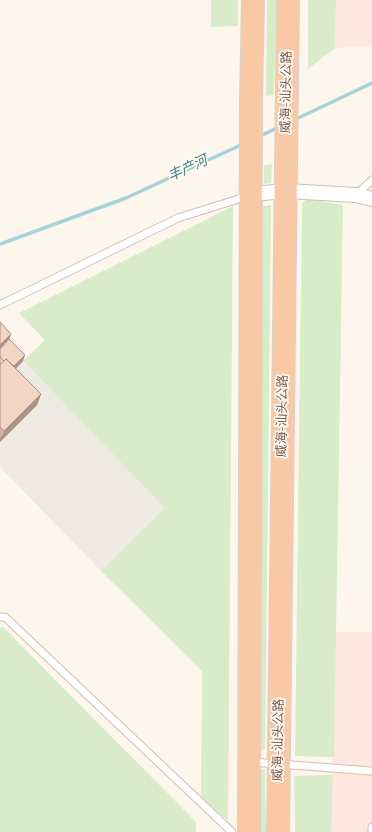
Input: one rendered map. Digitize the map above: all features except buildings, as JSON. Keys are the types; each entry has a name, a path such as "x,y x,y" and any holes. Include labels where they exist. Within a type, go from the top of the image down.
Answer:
{"highway":[{"path":"249,832 252,188 251,101 254,0"},
{"name":"威海-汕头公路","path":"278,832 288,0"}],"street":[{"path":"252,188 356,195 372,199"}],"lane":[{"path":"356,195 372,180"},
{"path":"0,305 178,218 252,188"},
{"path":"0,617 5,617 232,832"},
{"path":"250,762 372,771"},
{"path":"372,827 372,832"}],"shaded area":[{"path":"336,0 372,0 372,46 335,48"},
{"path":"0,338 166,508 101,571 0,467"},
{"path":"336,632 372,632 372,832 330,832"}],"green space":[{"path":"211,0 238,0 238,26 211,27"},
{"path":"267,0 276,0 274,95 266,96"},
{"path":"308,0 336,0 335,48 308,69"},
{"path":"272,164 271,183 264,184 264,165"},
{"path":"308,199 343,205 334,757 295,756 302,203"},
{"path":"271,205 265,750 255,748 263,206"},
{"path":"233,206 228,820 201,801 202,671 101,571 165,508 23,361 45,340 19,313"},
{"path":"0,627 3,627 196,822 196,832 0,832"},
{"path":"256,769 265,769 266,832 257,832"},
{"path":"333,775 331,832 295,832 294,776"}],"waterway":[{"name":"丰产河","path":"294,120 372,83"},
{"name":"丰产河","path":"258,137 279,127"},
{"name":"丰产河","path":"0,244 126,198 243,144"}]}
